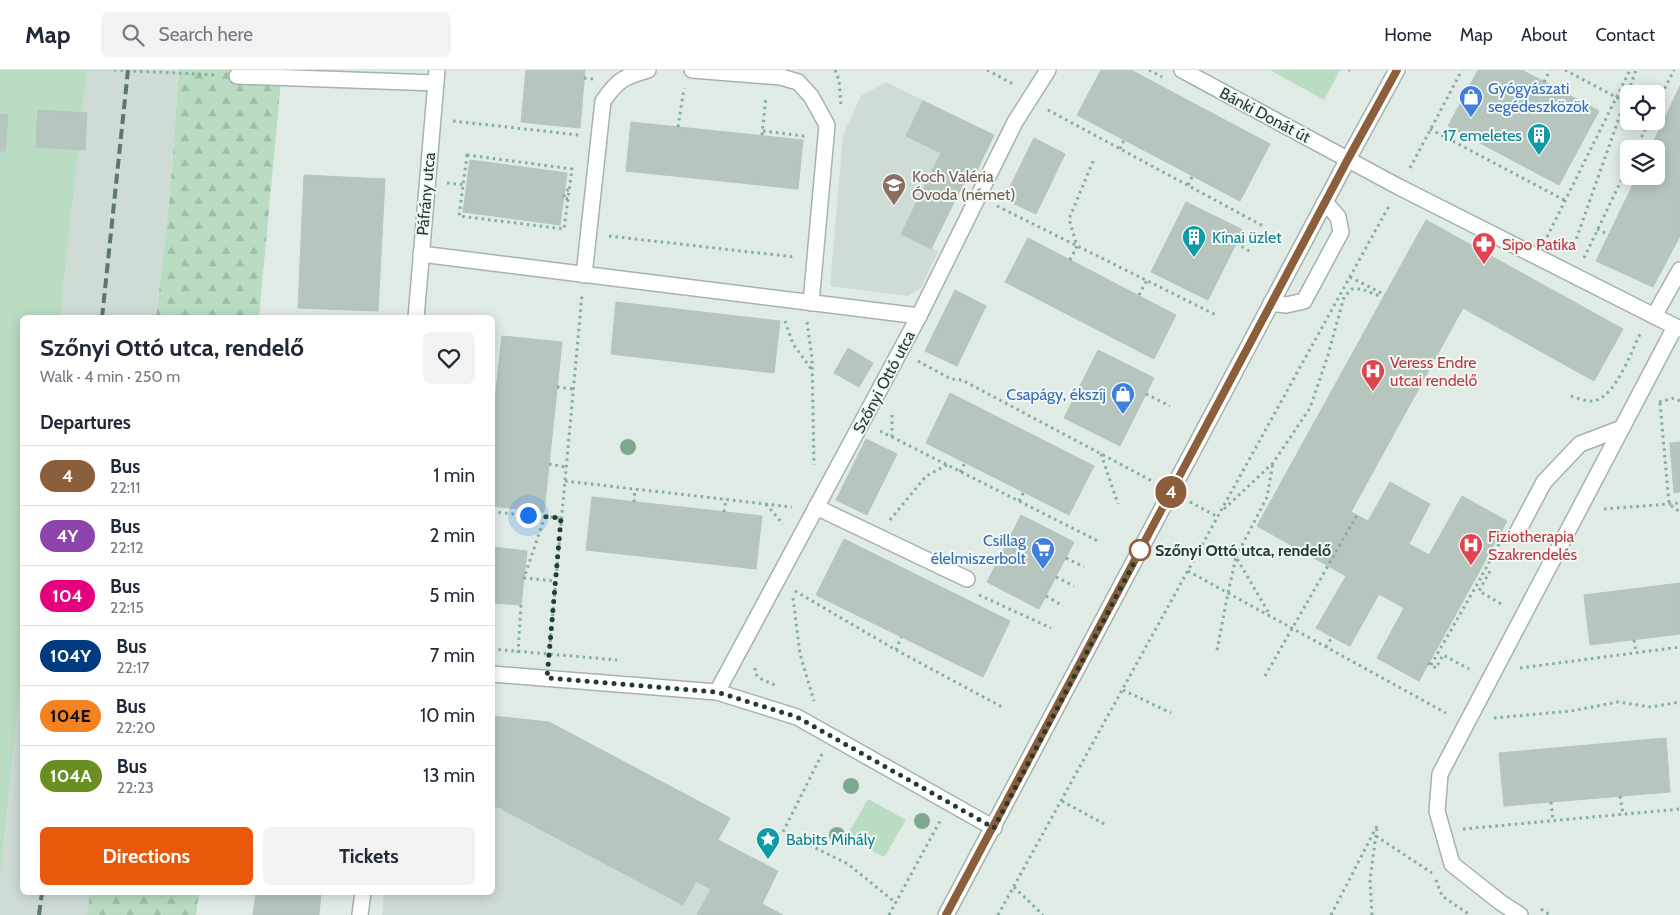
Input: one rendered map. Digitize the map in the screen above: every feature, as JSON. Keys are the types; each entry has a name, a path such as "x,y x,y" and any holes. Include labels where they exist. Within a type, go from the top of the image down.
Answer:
{"street":[{"path":"584,281 603,102 613,87 626,76 648,70"},
{"path":"692,70 780,77 798,82 811,96 826,125 808,309"},
{"name":"Szőnyi Ottó utca","path":"717,692 920,316 1015,122 1048,70"},
{"name":"Bánki Donát út","path":"1182,70 1399,187 1538,257 1649,321 1678,328"},
{"path":"946,915 1397,70"},
{"path":"237,76 437,77"},
{"name":"Páfrány utca","path":"416,315 437,77"},
{"path":"1271,303 1286,306 1304,301 1340,232 1338,217 1325,202"},
{"path":"421,254 584,281 808,309 920,316"},
{"path":"1649,321 1680,270"},
{"path":"1520,915 1500,902 1452,864 1436,811 1440,774 1622,428 1678,328"},
{"path":"1517,533 1544,482 1580,444 1622,428"},
{"path":"816,507 967,579"},
{"path":"495,674 717,692 797,717 994,828"},
{"path":"360,915 363,895"}],"path":[{"path":"114,70 237,76"},
{"path":"835,70 839,80 840,109"},
{"path":"987,70 1017,86"},
{"path":"998,915 1462,70"},
{"path":"1544,82 1550,70"},
{"path":"1566,70 1620,99"},
{"path":"1538,257 1630,70"},
{"path":"1630,85 1636,70"},
{"path":"1665,88 1674,70"},
{"path":"595,88 596,79"},
{"path":"676,85 693,87"},
{"path":"678,126 684,86"},
{"path":"771,97 766,96 762,133 804,136 809,132"},
{"path":"1050,112 1265,227"},
{"path":"1570,256 1620,113"},
{"path":"433,119 580,135"},
{"path":"1430,129 1566,200"},
{"path":"1120,149 1124,140"},
{"path":"467,155 572,169 564,229 459,216 465,185 467,155"},
{"path":"1070,260 1077,246 1069,219 1094,159"},
{"path":"1188,185 1192,176"},
{"path":"440,182 465,185"},
{"path":"1582,262 1620,182"},
{"path":"993,204 1218,316"},
{"path":"1597,229 1609,235"},
{"path":"600,235 795,257"},
{"path":"1236,243 1251,252"},
{"path":"1350,277 1385,295"},
{"path":"1139,295 1147,280"},
{"path":"547,678 584,281"},
{"path":"1221,512 1273,463 1310,408 1328,355 1344,297 1352,289 1362,289 1379,296 1380,293"},
{"path":"808,309 813,370 814,470"},
{"path":"784,319 793,344 813,370"},
{"path":"1571,396 1592,402 1604,397 1614,386 1649,321"},
{"path":"916,360 951,379 962,380 1135,472"},
{"path":"557,387 574,389"},
{"path":"1146,394 1170,406"},
{"path":"1653,409 1660,402 1674,398 1680,401"},
{"path":"1660,402 1669,504 1680,512"},
{"path":"862,422 1098,541"},
{"path":"1101,453 1118,504"},
{"path":"960,472 965,463"},
{"path":"1217,650 1236,557 1267,497 1273,463"},
{"path":"550,464 566,467"},
{"path":"877,536 926,476 947,465"},
{"path":"565,481 794,508"},
{"path":"634,502 635,489"},
{"path":"1020,502 1024,492"},
{"path":"724,512 726,500"},
{"path":"1605,501 1601,510 1680,503"},
{"path":"766,504 784,525"},
{"path":"495,512 561,518"},
{"path":"1266,676 1357,515"},
{"path":"545,516 524,578 555,581"},
{"path":"1469,669 1443,655 1436,668 1430,664 1481,572 1486,568 1502,539"},
{"path":"1236,557 1271,616"},
{"path":"1066,558 1084,567"},
{"path":"1486,568 1490,571 1478,591 1503,605"},
{"path":"1188,571 1446,713"},
{"path":"1056,577 1074,586"},
{"path":"807,701 815,704 800,654 792,590 896,650 1004,708"},
{"path":"977,594 1051,628"},
{"path":"1046,596 1063,606"},
{"path":"516,676 521,605"},
{"path":"896,650 902,637"},
{"path":"1326,646 1332,637"},
{"path":"1634,640 1636,653"},
{"path":"1520,668 1680,647"},
{"path":"495,649 619,660"},
{"path":"1516,676 1524,659"},
{"path":"756,663 755,672 759,678 783,689"},
{"path":"1123,690 1171,712"},
{"path":"1494,718 1571,711 1618,702 1652,707 1680,702"},
{"path":"1490,726 1499,710"},
{"path":"816,748 831,757"},
{"path":"823,752 783,832 848,864 896,903"},
{"path":"1620,796 1623,814"},
{"path":"1062,800 1106,825"},
{"path":"1551,802 1553,820"},
{"path":"889,915 949,804"},
{"path":"1463,829 1680,809"},
{"path":"1461,820 1465,837"},
{"path":"1331,915 1378,824 1370,880 1372,915"},
{"path":"1376,836 1434,874 1442,896 1470,915"},
{"path":"1014,887 1043,915"},
{"path":"1534,904 1550,915"}],"shaded area":[{"path":"87,70 179,70 170,195 156,315 60,315"},
{"name":"Koch Valéria Óvoda (német)","path":"886,82 994,135 974,177 967,174 932,248 938,252 921,288 908,296 830,286 843,135 861,96"},
{"path":"20,688 20,895 90,895 87,915 0,915 0,879"},
{"path":"495,716 549,722 730,818 718,840 778,871 762,904 783,915 382,915 384,895 495,895"}],"green space":[{"path":"0,70 87,70 60,315 20,315 20,688 0,879"},
{"path":"179,70 282,70 259,315 156,315 170,195"},
{"path":"1270,70 1340,70 1324,100"},
{"path":"868,799 906,820 884,857 847,836"},
{"path":"90,895 199,895 196,915 87,915"}],"building":[{"path":"526,70 585,70 580,128 521,122"},
{"path":"1101,70 1131,70 1270,144 1240,201 1077,115"},
{"name":"17 emeletes","path":"1478,70 1522,70 1599,111 1559,185 1448,126"},
{"path":"1680,86 1680,236 1653,287 1596,261 1633,185 1665,185 1665,140 1654,140 1659,130 1665,130 1665,118"},
{"path":"923,101 994,135 974,177 968,174 931,249 901,234 941,153 906,136"},
{"path":"38,110 87,113 85,150 36,147"},
{"path":"0,114 8,115 5,151 0,151"},
{"path":"631,122 803,140 798,189 626,171"},
{"path":"1034,138 1065,154 1036,214 1004,199"},
{"path":"470,160 567,173 560,225 463,212"},
{"path":"304,175 385,179 378,311 298,308"},
{"name":"Kínai üzlet","path":"1186,202 1243,230 1208,300 1151,272"},
{"path":"1426,220 1623,329 1594,381 1463,308 1351,512 1368,521 1390,482 1430,504 1409,544 1429,555 1462,496 1507,521 1419,681 1377,658 1404,608 1379,594 1350,646 1332,637 1316,628 1346,576 1257,526"},
{"path":"1028,238 1176,315 1154,359 1005,282"},
{"path":"955,290 986,306 957,366 925,351"},
{"path":"616,302 780,321 774,373 611,354"},
{"path":"502,336 562,342 544,512 495,506 495,400"},
{"path":"848,348 873,363 859,387 834,373"},
{"path":"1098,350 1154,378 1120,446 1064,418"},
{"path":"950,393 1094,466 1069,515 926,443"},
{"path":"866,439 897,454 867,515 836,500"},
{"path":"1680,442 1680,492 1674,493 1670,443"},
{"path":"592,497 762,516 756,569 586,550"},
{"path":"1021,515 1074,542 1039,609 987,582"},
{"path":"844,539 1010,621 983,677 816,595"},
{"path":"495,547 527,551 521,605 495,603"},
{"path":"1680,583 1680,634 1590,645 1584,595"},
{"path":"495,716 549,722 730,818 718,840 778,871 762,904 783,915 697,915 711,889 696,881 683,905 503,808 495,807"},
{"path":"1666,738 1670,792 1504,806 1499,753"},
{"path":"256,895 321,895 319,915 253,915"}],"railway":[{"path":"102,315 128,70"},
{"path":"39,915 42,895"}],"bus line":[{"name":"4","path":"946,915 1397,70"}],"place":[{"name":"Gyógyászati segédeszközök","path":"1471,118"},
{"name":"17 emeletes","path":"1539,156"},
{"name":"Koch Valéria Óvoda (német)","path":"894,206"},
{"name":"Kínai üzlet","path":"1194,258"},
{"name":"Sipo Patika","path":"1484,265"},
{"name":"Veress Endre utcai rendelő","path":"1373,392"},
{"name":"Csapágy, ékszíj","path":"1123,415"},
{"name":"Szőnyi Ottó utca, rendelő","path":"1140,550"},
{"name":"Fiziotherapia Szakrendelés","path":"1471,566"},
{"name":"Csillag élelmiszerbolt","path":"1043,570"},
{"name":"Babits Mihály","path":"768,860"}],"route":[{"path":"528,515 561,518 547,678 717,692 797,717 994,828 1145,542 1140,550"}]}
